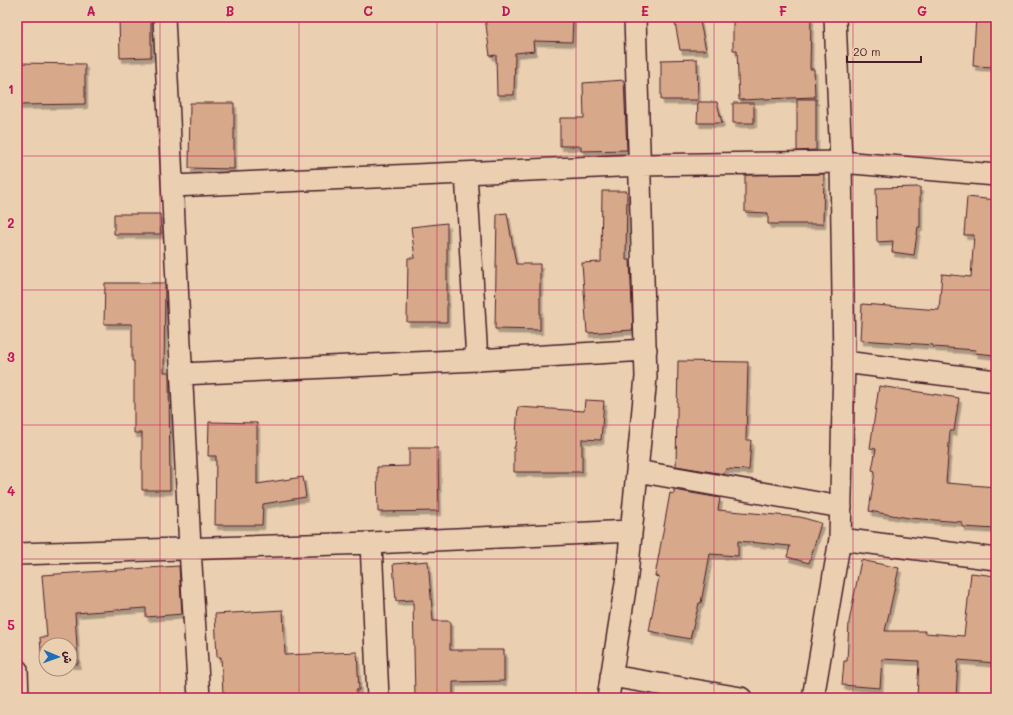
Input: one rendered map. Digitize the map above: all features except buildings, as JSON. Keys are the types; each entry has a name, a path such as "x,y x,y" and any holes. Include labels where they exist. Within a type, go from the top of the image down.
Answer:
{"street":[{"path":"164,17 190,548 199,698"},
{"path":"608,698 627,576 646,378 635,17"},
{"path":"813,698 840,539 844,362 841,162 835,17"},
{"path":"173,186 640,165 841,162 996,175"},
{"path":"466,173 476,360"},
{"path":"182,374 476,360 646,350"},
{"path":"844,362 996,381"},
{"path":"637,471 841,507"},
{"path":"17,554 371,543 631,531"},
{"path":"840,539 996,559"},
{"path":"371,543 378,698"},
{"path":"17,670 18,698"},
{"path":"611,676 741,698"}]}
